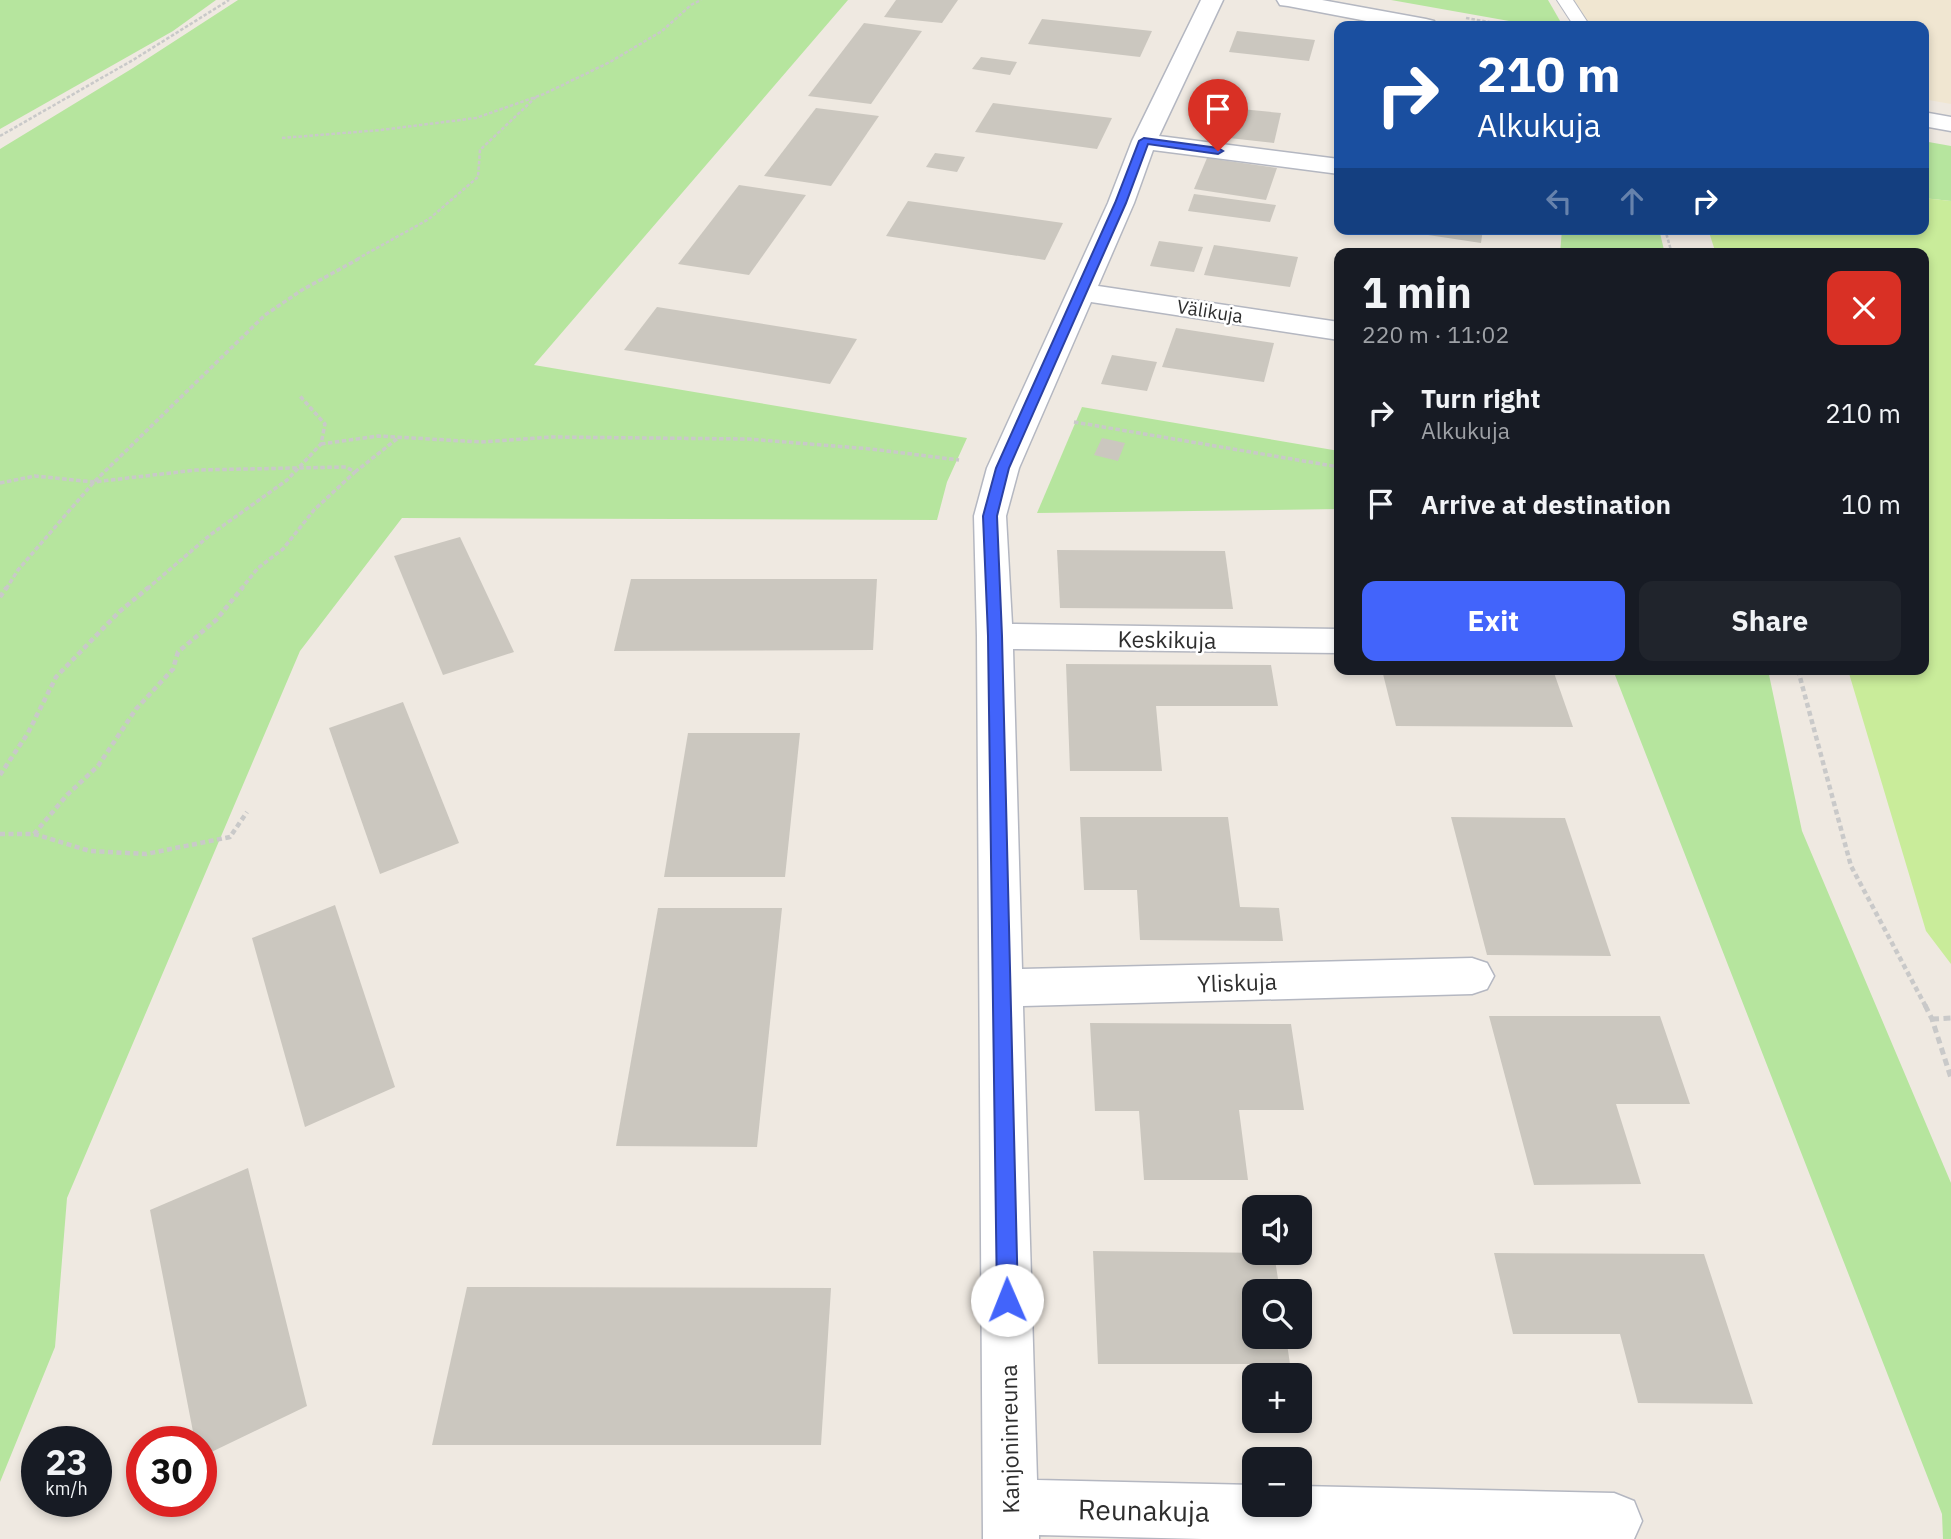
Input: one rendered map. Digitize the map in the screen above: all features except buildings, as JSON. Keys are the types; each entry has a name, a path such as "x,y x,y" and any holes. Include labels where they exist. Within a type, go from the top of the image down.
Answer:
{"street":[{"name":"Kanjoninreuna","path":"1010,1523 1002,988 990,516 1003,468 1121,203 1144,141 1212,0"},
{"path":"1287,0 1399,21"},
{"path":"1929,120 1951,124"},
{"path":"1144,141 1334,166"},
{"name":"Välikuja","path":"1081,292 1334,330"},
{"name":"Keskikuja","path":"995,636 1334,641"},
{"name":"Yliskuja","path":"1002,988 1472,976"},
{"name":"Reunakuja","path":"1010,1523 1615,1521"}],"lane":[{"path":"1565,0 1579,21"}],"path":[{"path":"0,136 133,61 229,0"},
{"path":"282,138 381,130 476,118 536,97 610,62 662,31 691,5 701,0"},
{"path":"0,596 18,570 94,482 265,315 302,290 429,219 478,177 480,150 536,97"},
{"path":"0,775 29,733 56,677 119,612 210,535 287,480 321,444 325,424 299,395"},
{"path":"1029,411 1061,420 1334,466"},
{"path":"321,444 378,436 481,442 551,437 748,439 871,449 963,460 1003,468"},
{"path":"34,834 67,795 98,766 136,709 173,669 178,652 216,620 258,568 283,549 314,510 355,472 399,438"},
{"path":"0,483 35,476 94,482 196,470 346,467 355,472"},
{"path":"1799,675 1851,866 1932,1019 1951,1078"},
{"path":"0,834 34,834 90,851 146,854 230,837 247,813"},
{"path":"1932,1019 1951,1018"}],"shaded area":[{"path":"1572,0 1951,0 1951,104 1929,100 1929,21 1585,21"}],"green space":[{"path":"0,0 216,0 173,31 0,129"},
{"path":"238,0 848,0 534,365 967,438 947,482 937,520 402,518 300,651 67,1198 55,1347 0,1482 0,149"},
{"path":"1391,0 1548,0 1560,21 1509,21"},
{"path":"1929,142 1951,146 1951,201 1929,199"},
{"path":"1929,199 1951,201 1951,964 1926,931 1849,675 1929,675 1929,248 1714,248 1710,235 1929,235"},
{"path":"1562,235 1660,235 1664,248 1560,248"},
{"path":"1082,407 1334,450 1334,509 1037,513"},
{"path":"1615,675 1769,675 1802,831 1951,1183 1951,1539 1943,1539 1942,1514"}],"route":[{"path":"1007,1300 995,636 990,516 1003,468 1121,203 1144,141 1218,151"}]}
